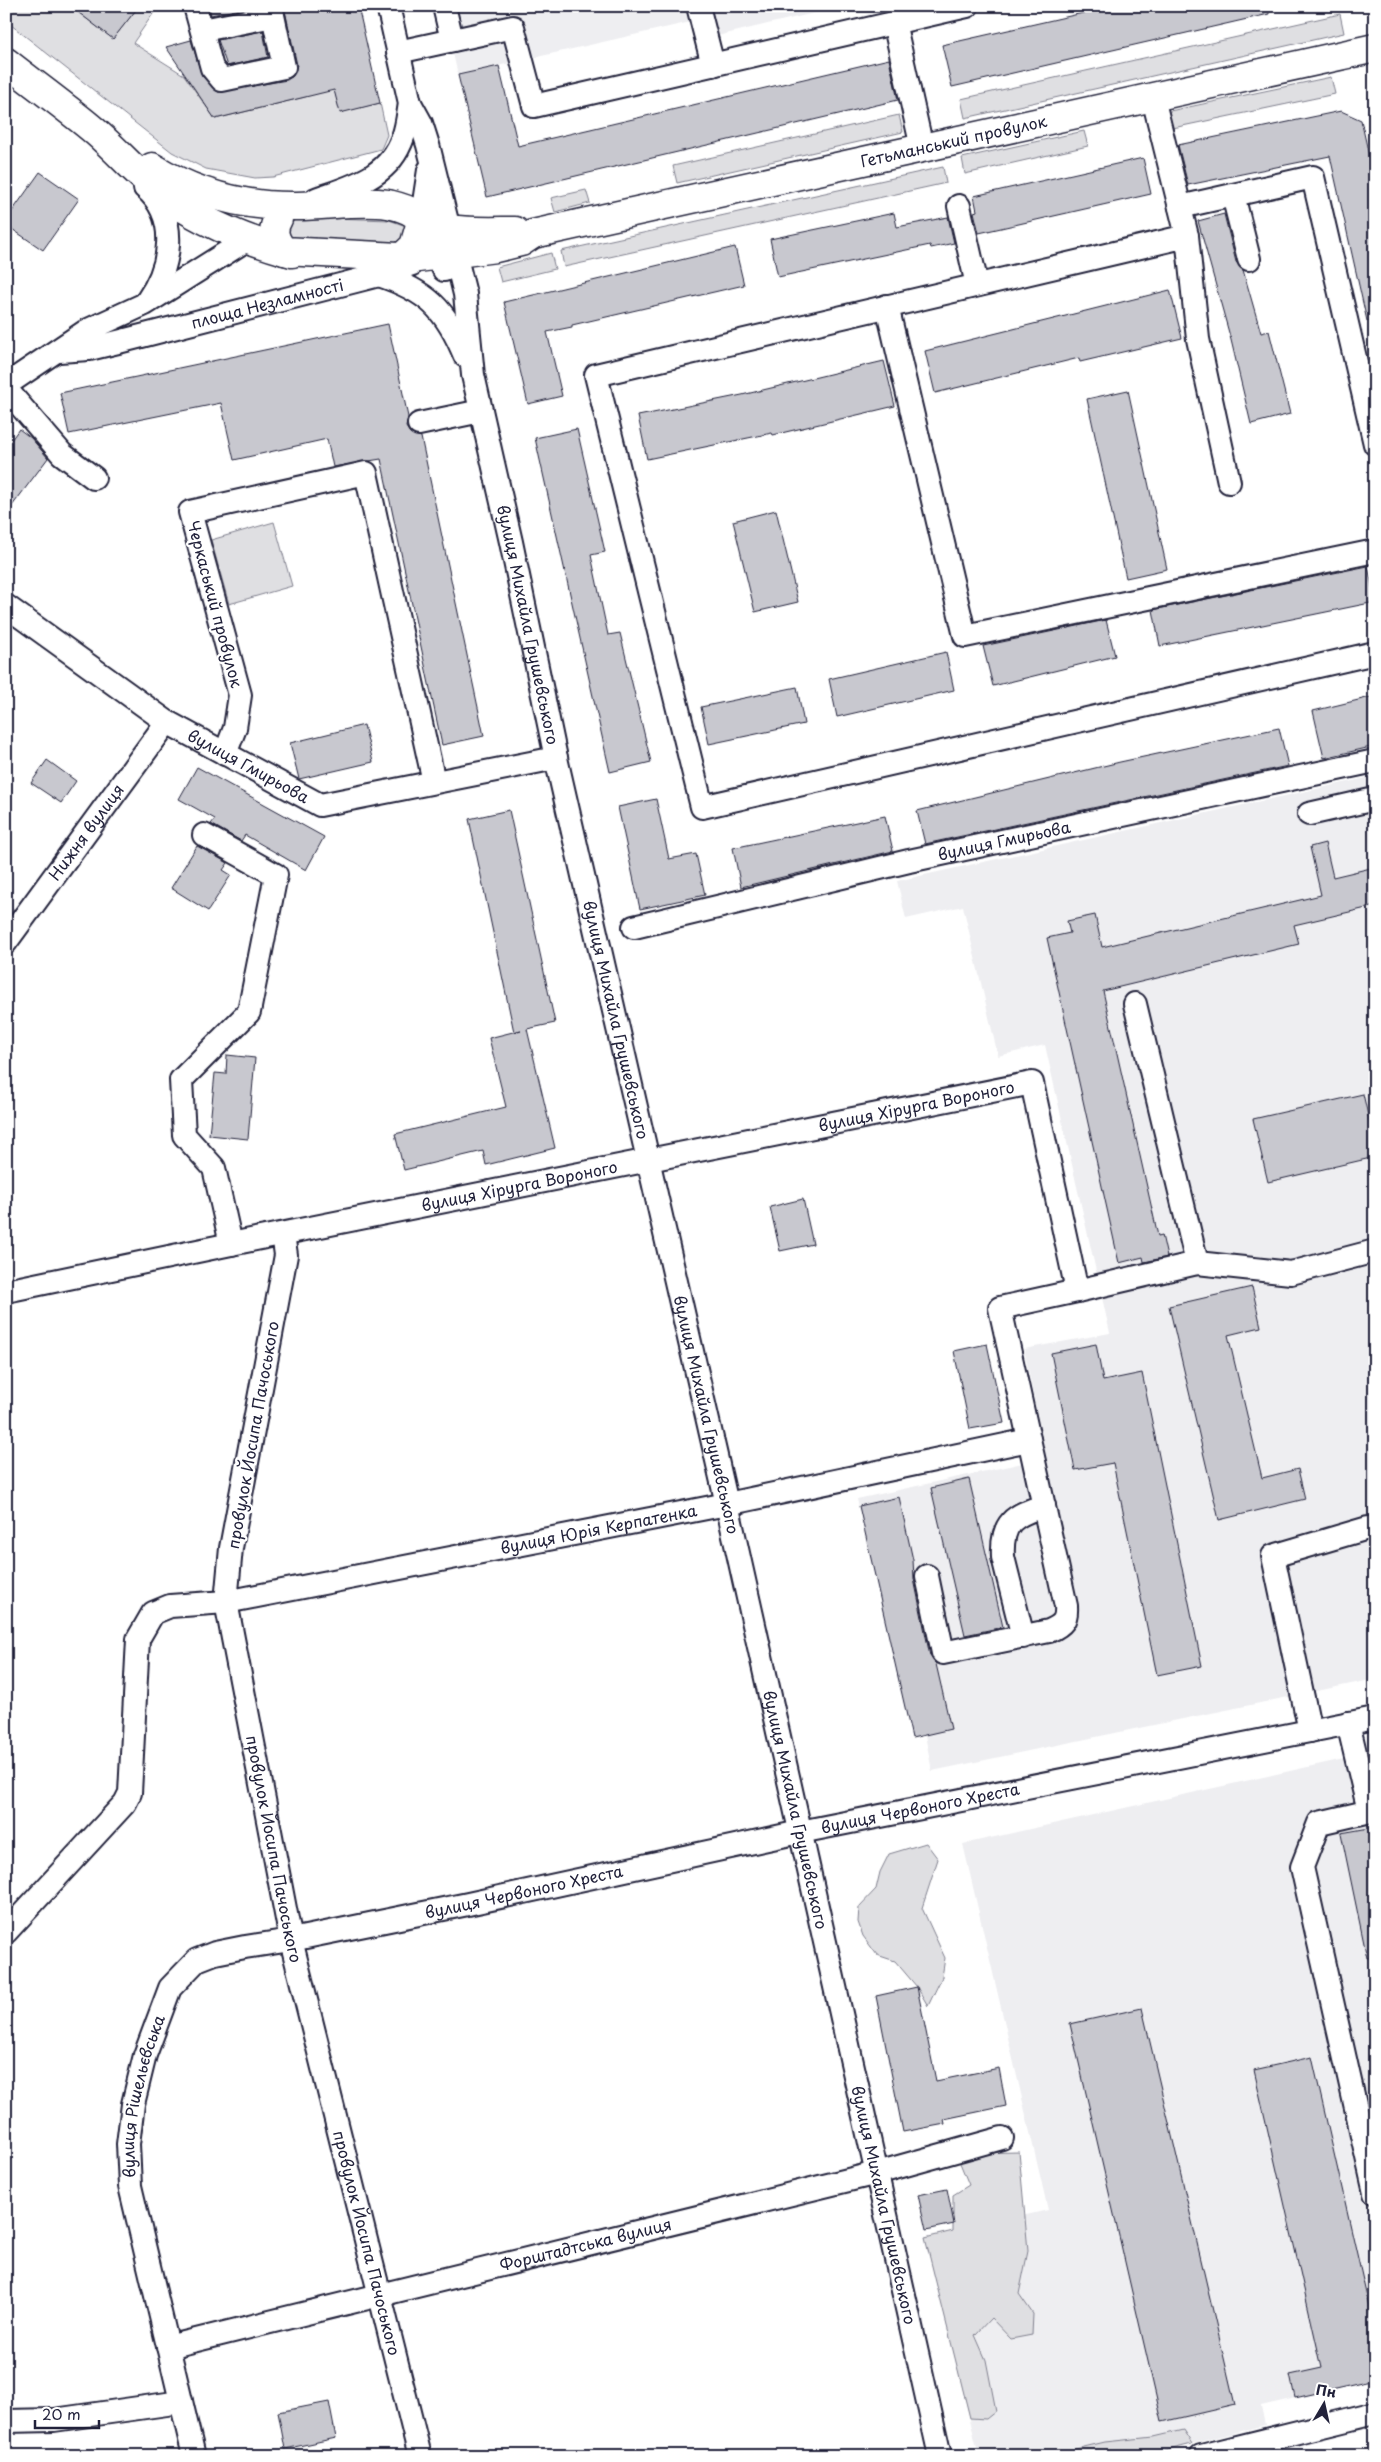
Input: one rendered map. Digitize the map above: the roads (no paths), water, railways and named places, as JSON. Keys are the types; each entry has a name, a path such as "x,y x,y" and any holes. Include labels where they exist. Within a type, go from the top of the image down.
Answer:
{"main road":[{"name":"Гетьманський провулок","path":"463,236 533,234 1375,48"},
{"path":"6,62 92,128 169,177 192,189 287,213 362,202 390,205 414,214 421,222 463,236"},
{"name":"площа Незламності","path":"92,128 158,190 198,216 248,239 284,251 379,275"},
{"path":"248,239 287,213"},
{"path":"284,251 275,238 274,225 287,213"},
{"path":"379,275 414,246 421,222"},
{"name":"площа Незламності","path":"284,251 403,257 463,236"}],"street":[{"path":"195,6 212,68 222,80 284,67 272,11 203,30"},
{"path":"388,6 410,104 421,123 430,154 463,236 465,294 462,331"},
{"path":"444,6 452,40"},
{"path":"698,6 713,65"},
{"path":"398,52 513,27 534,106 967,6"},
{"path":"894,22 922,148"},
{"path":"1153,98 1187,236 1198,339 1229,482"},
{"path":"287,213 363,183 387,166 403,138 410,104"},
{"path":"92,128 104,153 152,194 163,209 167,222 167,256 163,273 158,286 145,304"},
{"path":"421,222 429,180 430,154"},
{"path":"1180,207 1313,177 1375,444"},
{"path":"1233,195 1249,260"},
{"path":"959,206 977,285"},
{"path":"463,236 486,255 473,270 465,294"},
{"path":"462,331 450,282 463,236"},
{"name":"площа Незламності","path":"59,352 89,349 379,275 463,236"},
{"path":"1187,236 596,375 702,807 1375,653"},
{"path":"6,385 36,363 59,352 86,331 145,304 248,239"},
{"name":"площа Незламності","path":"379,275 399,282 424,296 462,331"},
{"path":"887,306 965,636 1375,550"},
{"name":"вулиця Михайла Грушевського","path":"462,331 511,542 556,758 727,1504 940,2456"},
{"path":"6,389 62,454 94,478"},
{"path":"420,424 481,412"},
{"name":"Черкаський провулок","path":"225,754 234,728 240,695 190,512 366,474 434,782"},
{"name":"вулиця Гмирьова","path":"6,606 168,722 320,805 556,758"},
{"name":"Нижня вулиця","path":"6,942 168,722"},
{"name":"вулиця Гмирьова","path":"634,927 909,861 1375,761"},
{"path":"1309,814 1375,799"},
{"path":"204,835 276,875 249,1012 181,1080 184,1135 214,1168 231,1244"},
{"path":"1135,1004 1196,1263"},
{"name":"вулиця Хірурга Вороного","path":"6,1291 1032,1083 1078,1290"},
{"name":"провулок Йосипа Пачоського","path":"282,1234 286,1255 231,1548 226,1602 291,1940 420,2456"},
{"path":"927,1576 943,1654 1049,1631 1060,1626 1066,1618 1044,1506 1000,1308 1196,1263 1290,1273 1375,1251"},
{"name":"вулиця Юрія Керпатенка","path":"6,1932 125,1803 130,1793 133,1779 135,1666 138,1638 153,1614 170,1606 226,1602 727,1504 1029,1440"},
{"path":"1023,1637 1003,1557 1002,1544 1005,1531 1011,1520 1022,1513 1044,1506"},
{"path":"1310,1731 1273,1556 1368,1528"},
{"name":"вулиця Червоного Хреста","path":"291,1940 800,1832 1375,1718"},
{"path":"1348,1723 1372,1810 1319,1823 1302,1867 1375,2193"},
{"name":"вулиця Рішельєвська","path":"194,2456 130,2186 128,2144 133,2104 145,2055 170,1988 197,1960 245,1947 291,1940"},
{"name":"Форштадтська вулиця","path":"168,2347 877,2173 1002,2138"},
{"path":"6,2421 54,2420 181,2402"},
{"path":"1201,2456 1375,2413"}]}
